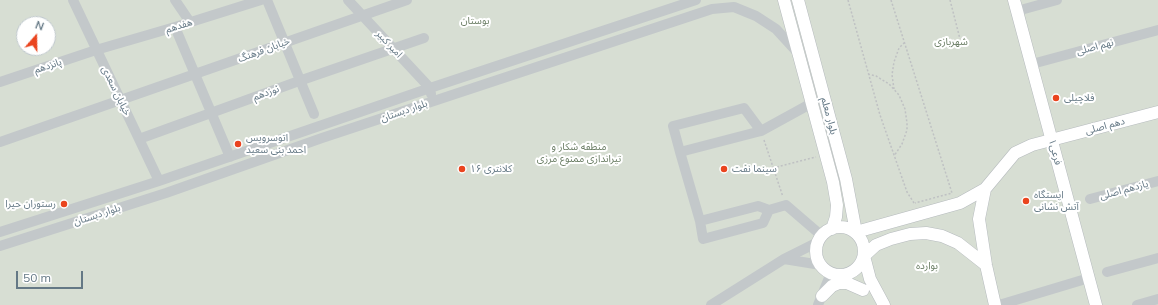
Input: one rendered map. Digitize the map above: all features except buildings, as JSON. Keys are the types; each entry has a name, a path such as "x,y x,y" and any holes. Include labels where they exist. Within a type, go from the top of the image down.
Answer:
{"main road":[{"name":"بلوار معلم","path":"784,0 833,182 837,205 836,217 832,229"},
{"name":"بلوار معلم","path":"798,0 846,179 856,232"},
{"name":"فرعی۱","path":"1016,5 1096,305"},
{"name":"دهم اصلی","path":"985,189 1015,153 1032,145 1158,112"},
{"path":"856,232 960,203 985,189"},
{"path":"985,189 979,219 986,265 996,305"},
{"path":"876,305 870,296 863,290 821,265 817,250 820,239 832,229 844,228 856,232 861,238 870,279 884,305"},
{"path":"837,274 854,270 860,265 864,256 876,245 910,234 926,233 942,236 958,243 986,265"},
{"path":"820,301 832,286 839,283 848,283 863,290"}],"street":[{"path":"175,0 190,22"},
{"name":"هفدهم","path":"96,50 260,0"},
{"path":"267,0 299,81 314,114"},
{"name":"امیر کبیر","path":"348,0 430,88"},
{"name":"خیابان فرهنگ","path":"0,142 363,16 387,3 408,0"},
{"name":"بلوار دبستان","path":"0,232 159,181 430,88 696,0"},
{"path":"1016,5 1058,0"},
{"name":"خیابان سعدی","path":"76,1 96,50 159,181"},
{"name":"بلوار دبستان","path":"0,246 166,193 434,101 712,9 734,7 756,16 776,29 798,53"},
{"path":"175,27 230,157"},
{"name":"نهم اصلی","path":"1032,64 1158,30"},
{"name":"نوزدهم","path":"139,139 299,81 424,38"},
{"name":"پانزدهم","path":"0,82 96,50"},
{"path":"430,88 434,101"},
{"path":"680,152 761,131 812,103"},
{"path":"761,131 744,108 673,126 700,221 703,239 763,223 768,210"},
{"name":"یازدهم اصلی","path":"1090,198 1158,181"},
{"path":"700,221 758,206 768,210 786,205 820,239 784,259 711,305"},
{"path":"1107,272 1158,258"},
{"path":"784,259 821,265"},
{"path":"820,301 837,274"},
{"path":"999,305 1089,278"},
{"path":"1137,305 1158,299"}],"path":[{"path":"848,0 880,115 894,156 907,192 922,214"},
{"path":"891,0 952,193 915,203"},
{"path":"950,0 960,39"},
{"path":"894,89 892,75 894,62 899,48 904,43"},
{"path":"868,74 883,79 894,89 906,109 907,123 902,144 894,156"},
{"path":"761,131 786,205"},
{"path":"773,168 826,155"}],"green space":[{"name":"منطقه شکار و تیراندازی ممنوع مرزی","path":"0,0 1158,0 1158,305 0,305"}],"place":[{"name":"فلاچیلی","path":"1056,98"},
{"name":"اتوسرویس احمد بنی سعید","path":"238,144"},
{"name":"کلانتری ۱۶","path":"462,169"},
{"name":"سینما نفت","path":"724,169"},
{"name":"ایستگاه آتش نشانی","path":"1026,201"},
{"name":"رستوران حیرا","path":"64,204"}],"park label":[{"name":"بوستان","path":"475,21"},
{"name":"شهربازی","path":"951,42"},
{"name":"بوارده","path":"927,266"}]}
